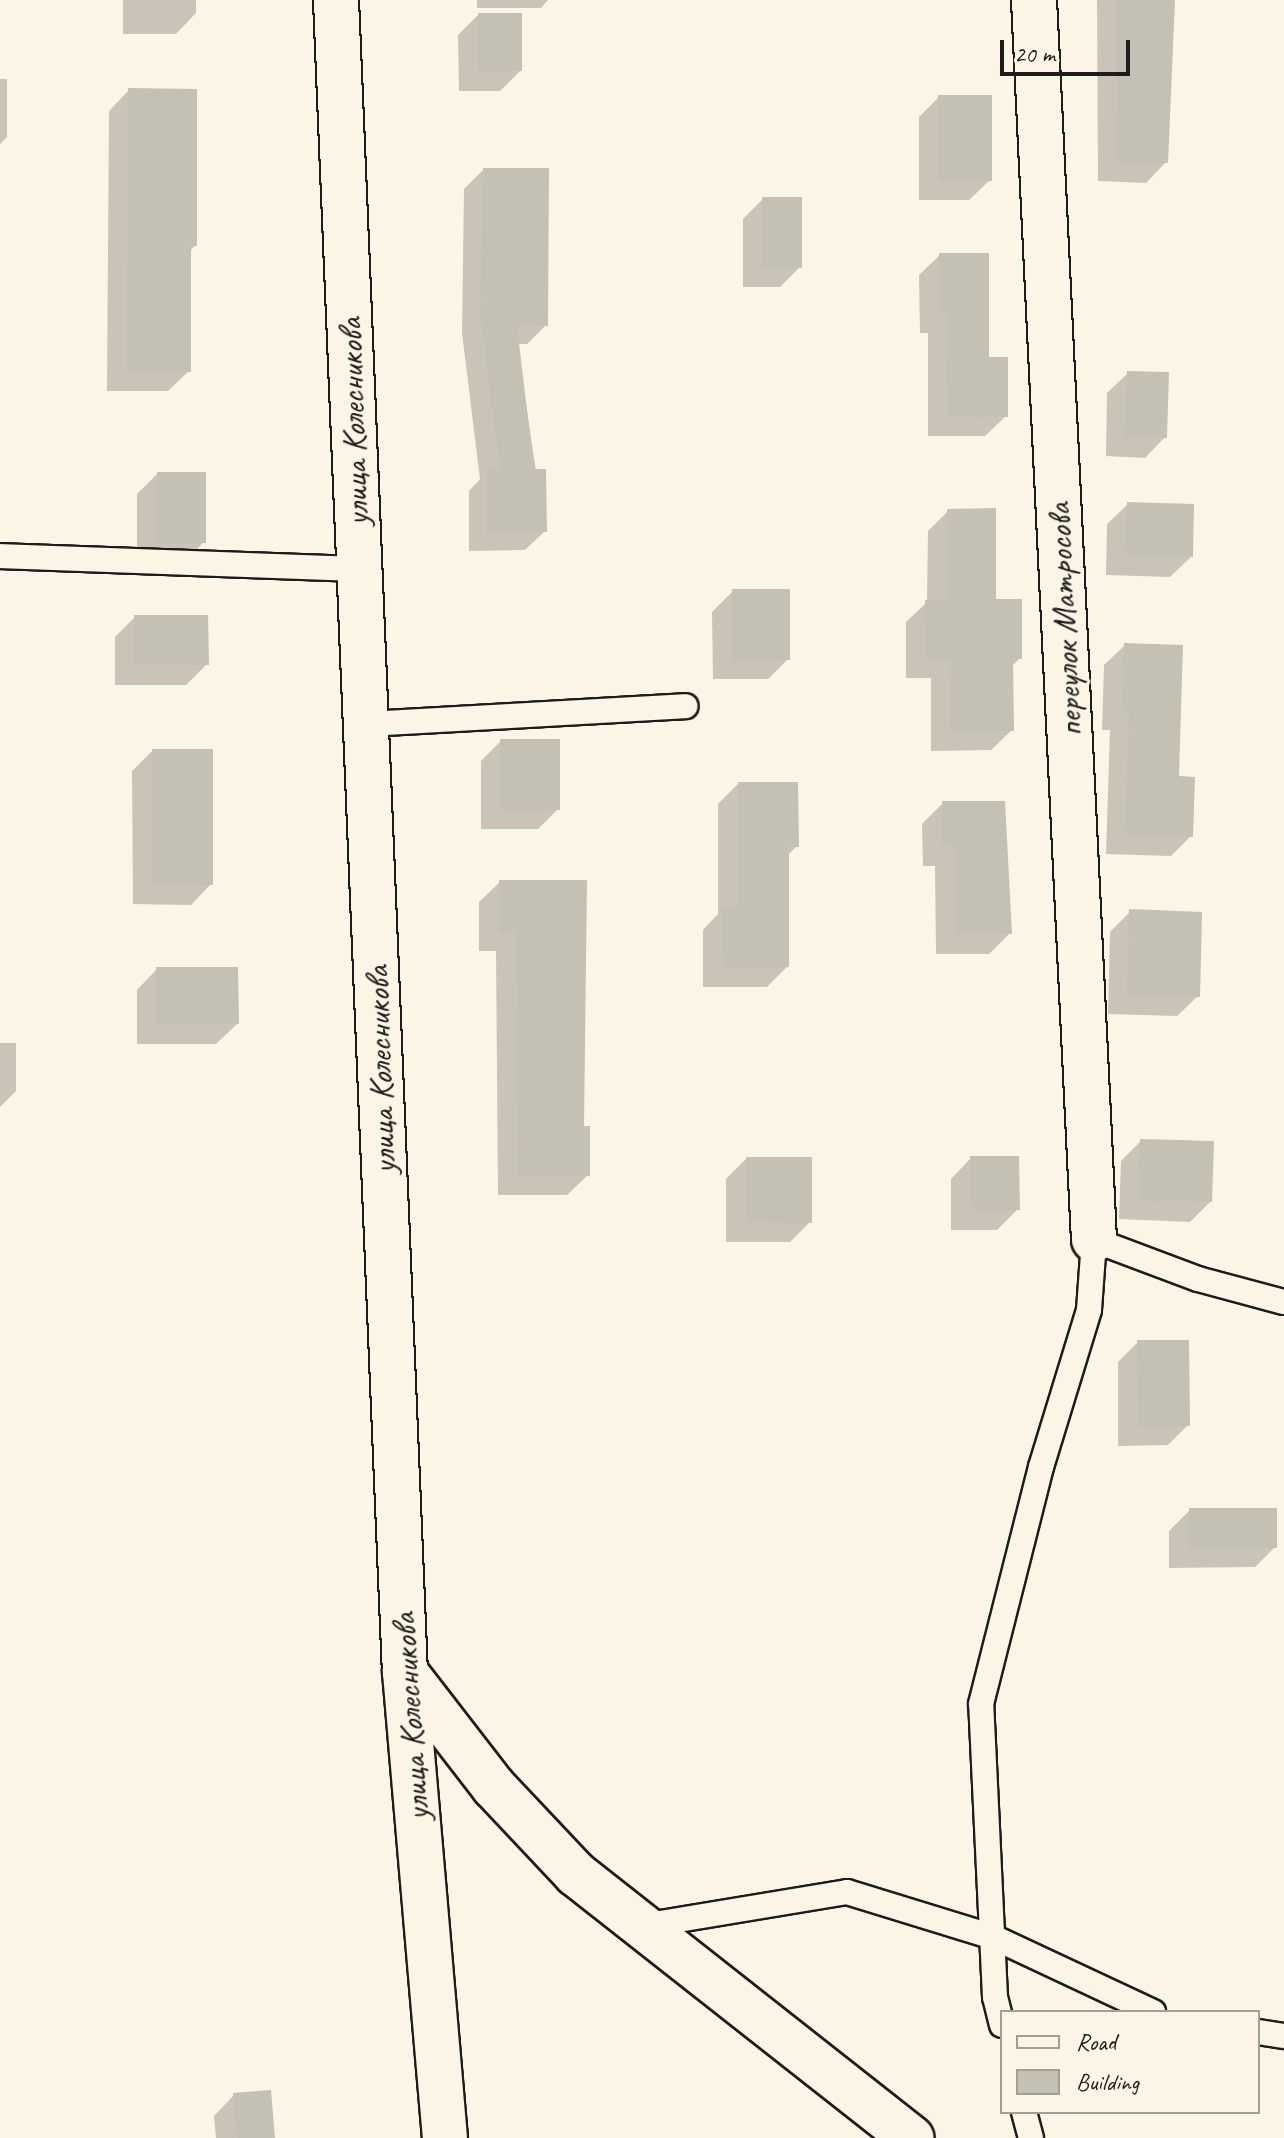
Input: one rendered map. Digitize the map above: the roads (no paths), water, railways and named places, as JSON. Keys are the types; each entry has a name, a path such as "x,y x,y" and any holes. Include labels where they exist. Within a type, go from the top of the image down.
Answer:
{"street":[{"name":"улица Колесникова","path":"336,0 405,1672 445,2138"},
{"name":"переулок Матросова","path":"1034,0 1094,1240"},
{"path":"405,1672 494,1787 576,1874 911,2138"}],"lane":[{"path":"0,556 359,569"},
{"path":"366,724 685,706"},
{"path":"1000,2017 995,1997 981,1704 1041,1467 1089,1310 1094,1240 1198,1279 1284,1302"},
{"path":"642,1926 847,1892 993,1937 1149,2010"},
{"path":"1260,2032 1284,2036"},
{"path":"1025,2114 1031,2138"}]}
